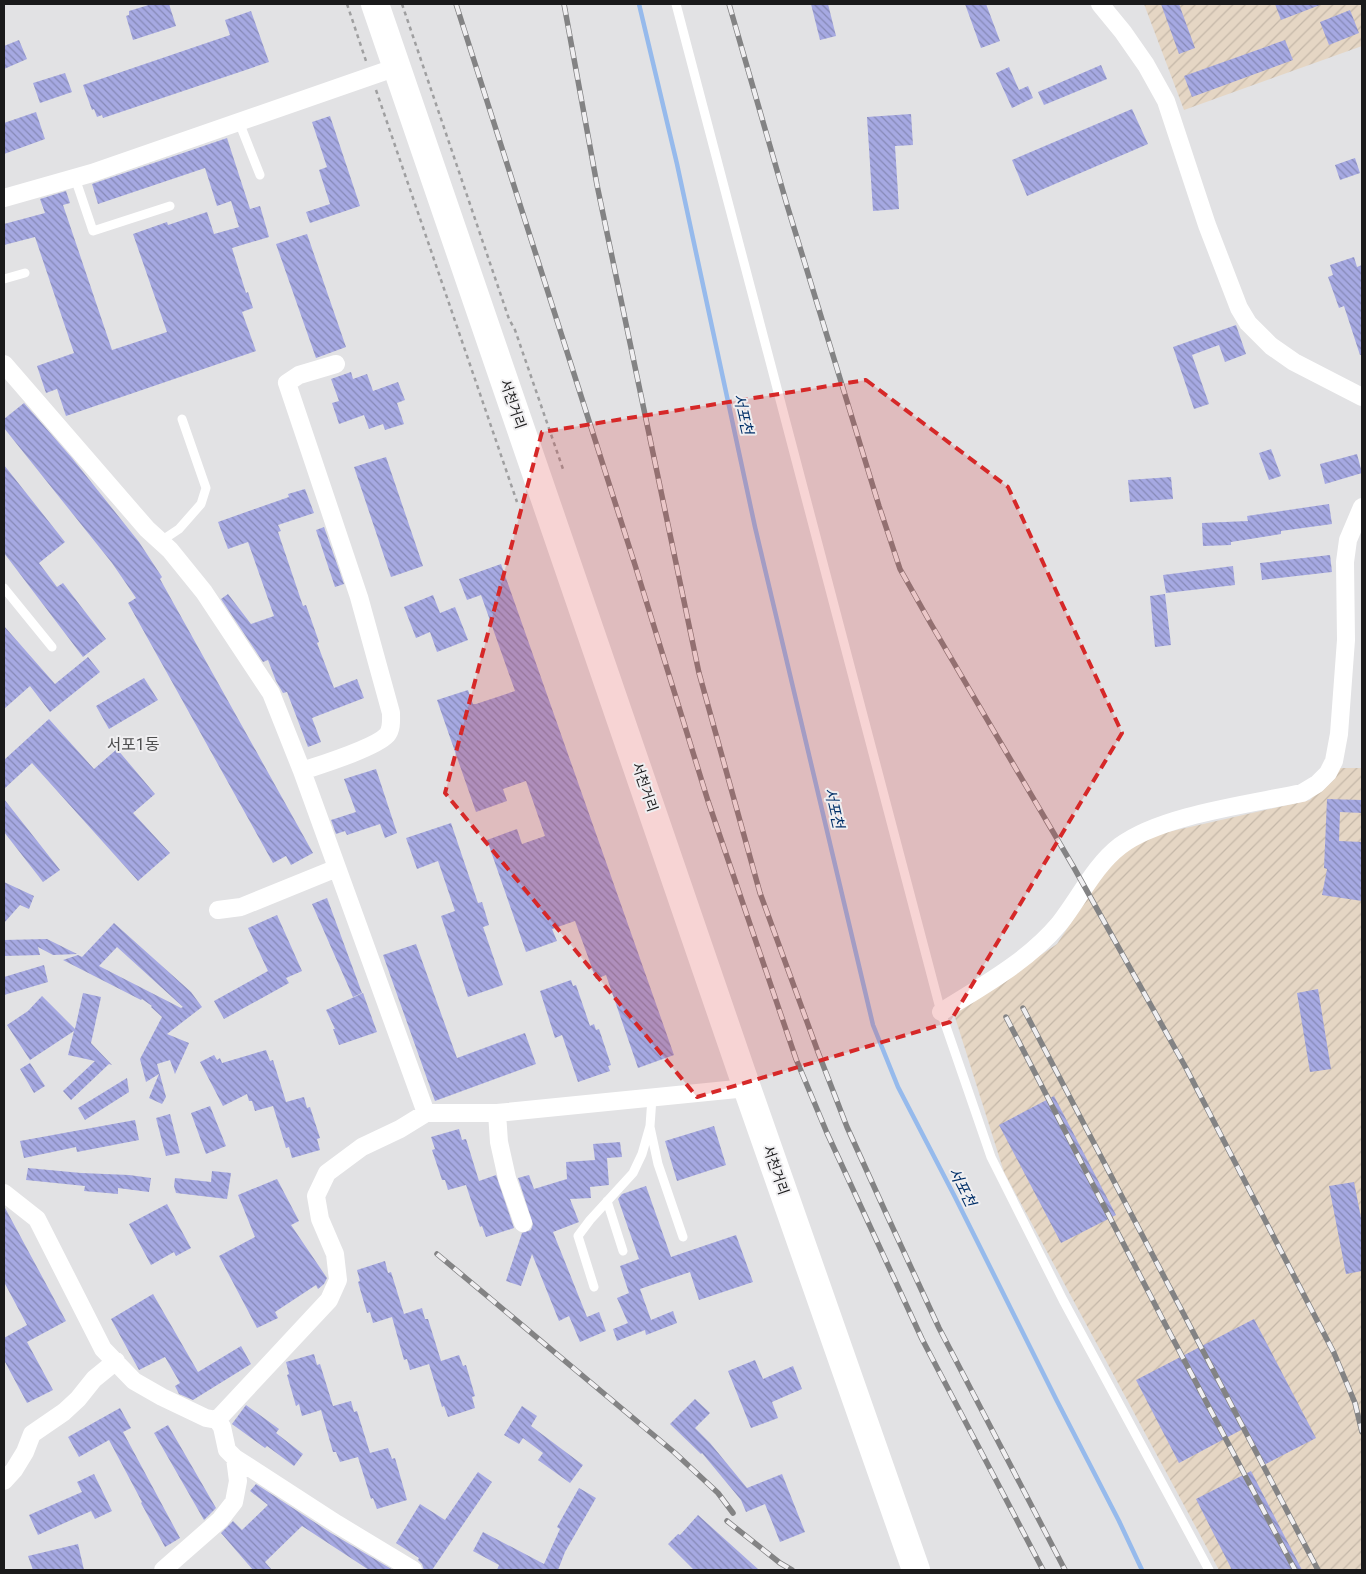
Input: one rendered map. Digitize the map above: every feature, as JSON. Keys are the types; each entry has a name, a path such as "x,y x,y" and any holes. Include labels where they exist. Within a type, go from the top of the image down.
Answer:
{"main road":[{"name":"서천거리","path":"375,4 747,1088 916,1570"}],"street":[{"path":"1100,4 1123,32 1146,65 1166,101 1207,226 1239,308 1248,323 1271,346 1294,362 1362,397"},
{"path":"4,198 75,178 397,67"},
{"path":"302,771 341,758 374,743 387,735 391,727 391,712 359,597 287,383 299,375 336,364"},
{"path":"5,368 147,529 170,550 204,592 271,693 302,771 426,1113"},
{"path":"941,1012 1025,958 1059,924 1107,858 1131,839 1174,821 1302,793 1317,784 1328,773 1334,761 1340,724 1346,640 1345,562 1348,540 1362,507"},
{"path":"218,910 241,907 337,868"},
{"path":"217,1420 329,1300 338,1280 335,1254 320,1219 316,1196 328,1173 362,1147 400,1129 426,1113 497,1113 747,1088"},
{"path":"497,1113 498,1142 507,1178 523,1223"},
{"path":"4,1194 37,1219 103,1349 134,1381 206,1418 217,1420 222,1427 227,1450 235,1458 336,1524 414,1570"},
{"path":"4,1481 14,1470 32,1434 64,1412 78,1399 94,1379 116,1361"},
{"path":"163,1570 220,1520 234,1502 238,1481 235,1458"}],"lane":[{"path":"676,4 941,1012 991,1157 1063,1300 1209,1570"},
{"path":"240,122 260,175"},
{"path":"75,178 93,231 170,206"},
{"path":"4,280 25,273"},
{"path":"161,541 179,529 200,504 206,488 182,419"},
{"path":"4,588 52,647"},
{"path":"594,1287 578,1236 606,1201 633,1173 642,1154 650,1126 652,1098"},
{"path":"650,1126 658,1164 684,1237"},
{"path":"606,1201 623,1251"}],"path":[{"path":"347,4 517,502"},
{"path":"402,4 509,319 515,330 564,472"}],"highlighted area":[{"path":"866,380 1008,487 1122,733 950,1022 697,1097 445,793 542,432"}],"shaded area":[{"path":"1144,4 1362,4 1362,46 1184,110"},
{"path":"1338,768 1362,768 1362,1570 1219,1570 1004,1172 954,1014 1057,944 1113,859 1150,836 1310,800"}],"building":[{"path":"152,4 169,4 176,26 133,40 126,16 129,15 129,11"},
{"path":"811,4 828,4 836,36 820,40"},
{"path":"965,4 986,4 1000,41 981,48"},
{"path":"1161,4 1179,4 1195,48 1179,54"},
{"path":"1275,4 1320,4 1320,5 1281,20"},
{"path":"1350,10 1359,33 1329,45 1320,22"},
{"path":"251,11 269,62 103,118 102,115 97,117 94,109 92,110 83,85 230,35 225,20"},
{"path":"19,40 27,59 4,69 4,46"},
{"path":"1285,40 1293,60 1192,97 1184,76"},
{"path":"1101,65 1107,79 1044,105 1038,92"},
{"path":"1009,67 1019,90 1028,86 1033,98 1012,108 996,73"},
{"path":"65,73 72,92 40,103 33,83"},
{"path":"1132,109 1148,144 1027,196 1012,160"},
{"path":"36,112 45,139 4,154 4,123"},
{"path":"911,114 913,145 895,146 899,209 873,211 867,117"},
{"path":"330,116 360,206 310,223 306,212 330,204 319,170 327,167 312,122"},
{"path":"227,138 250,209 260,206 269,237 232,248 246,293 248,292 253,308 242,312 256,351 66,416 57,389 46,393 37,366 74,353 35,237 4,245 4,224 45,213 40,199 66,191 70,203 63,205 112,350 167,332 133,234 167,222 168,225 207,212 214,234 239,227 231,201 217,206 205,168 98,204 92,184"},
{"path":"1355,158 1360,173 1340,180 1335,165"},
{"path":"307,234 346,347 316,358 276,244"},
{"path":"1354,257 1357,267 1362,265 1362,355 1360,355 1344,306 1339,308 1328,277 1333,275 1330,265"},
{"path":"1236,325 1246,354 1225,362 1219,345 1192,355 1209,404 1194,409 1173,347"},
{"path":"351,372 353,379 367,374 373,391 398,382 405,400 397,403 404,424 385,430 383,424 369,429 364,415 339,424 332,403 339,401 331,379"},
{"path":"24,403 72,458 139,542 162,577 160,579 313,853 291,865 286,856 273,863 128,603 136,598 112,563 4,428 4,419"},
{"path":"1271,449 1281,476 1269,480 1259,453"},
{"path":"1357,454 1362,473 1325,484 1320,464"},
{"path":"386,457 423,566 391,577 354,467"},
{"path":"4,465 65,542 39,563 57,587 63,583 106,639 83,657 4,553"},
{"path":"1171,477 1173,499 1130,502 1128,480"},
{"path":"305,489 314,513 278,525 281,531 278,532 303,606 306,605 319,642 317,643 334,688 357,679 364,698 312,718 321,742 308,747 287,692 283,693 268,660 263,662 221,599 228,594 251,624 274,616 248,542 228,549 218,522 289,497 288,494"},
{"path":"1329,504 1332,524 1281,531 1281,534 1231,542 1231,545 1203,546 1202,523 1248,521 1247,516"},
{"path":"324,527 344,584 335,587 316,530"},
{"path":"1330,555 1332,572 1262,580 1260,563"},
{"path":"501,564 674,1055 638,1068 606,975 596,979 575,921 552,929 557,941 526,952 487,840 517,829 522,844 545,836 526,781 503,789 507,801 476,812 437,700 468,690 473,704 476,704 515,691 481,595 467,600 459,579"},
{"path":"1233,566 1235,585 1166,593 1163,575"},
{"path":"1165,594 1171,645 1155,647 1150,596"},
{"path":"433,595 440,613 455,607 468,640 437,652 430,632 416,638 404,607"},
{"path":"4,626 55,684 88,657 100,672 50,712 30,686 4,709"},
{"path":"144,678 158,700 109,729 96,706"},
{"path":"49,719 94,769 117,749 155,794 133,813 170,853 138,881 32,763 4,789 4,760"},
{"path":"376,769 397,833 385,838 380,824 347,835 345,831 336,834 331,820 356,812 344,779"},
{"path":"4,799 60,870 43,882 4,832"},
{"path":"1327,799 1362,800 1362,813 1340,812 1339,841 1362,842 1362,901 1322,895 1327,869 1324,868"},
{"path":"451,823 478,903 482,902 489,925 483,927 503,985 468,997 441,916 455,911 438,861 417,869 406,838"},
{"path":"4,882 34,896 29,909 20,905 4,923"},
{"path":"327,898 362,993 353,997 312,904"},
{"path":"277,915 302,971 286,978 289,983 224,1019 214,1001 268,971 248,928"},
{"path":"114,923 191,992 202,1007 167,1034 189,1043 175,1074 170,1060 157,1064 166,1097 162,1104 149,1098 159,1074 146,1082 140,1059 162,1017 142,999 63,960 78,955 82,957","holes":["117,947 183,1007 181,1008 99,966"]},
{"path":"47,939 77,954 53,955 38,947 40,955 4,956 4,940"},
{"path":"416,944 457,1058 525,1033 536,1064 435,1101 383,955"},
{"path":"44,965 48,982 4,995 4,977"},
{"path":"571,980 573,986 576,985 590,1026 594,1024 596,1030 599,1029 611,1065 608,1066 610,1071 578,1082 562,1035 555,1038 540,991"},
{"path":"1318,989 1331,1069 1310,1072 1297,993"},
{"path":"83,993 101,997 91,1043 112,1065 109,1064 71,1100 63,1091 95,1061 68,1055 74,1031 30,1060 7,1025 28,1011 42,996 75,1029"},
{"path":"363,993 377,1032 339,1045 333,1029 335,1029 326,1010"},
{"path":"266,1050 270,1061 273,1060 286,1102 304,1097 307,1108 310,1107 320,1138 317,1139 320,1150 292,1158 289,1147 286,1148 273,1106 255,1111 252,1101 249,1101 247,1094 223,1106 200,1062 214,1055 217,1060 220,1058 222,1063"},
{"path":"30,1063 45,1086 34,1093 20,1069"},
{"path":"127,1078 129,1092 85,1120 78,1108"},
{"path":"1054,1096 1116,1215 1061,1243 999,1125"},
{"path":"210,1106 226,1146 206,1154 191,1113"},
{"path":"170,1114 180,1153 166,1156 156,1118"},
{"path":"135,1120 139,1140 77,1152 76,1147 24,1158 20,1141"},
{"path":"714,1126 726,1165 677,1181 665,1141"},
{"path":"459,1129 462,1140 466,1139 479,1181 496,1175 514,1228 486,1237 482,1226 480,1227 466,1185 448,1190 445,1180 442,1180 432,1150 435,1149 431,1137"},
{"path":"620,1142 622,1157 607,1158 609,1185 590,1187 591,1198 570,1199 579,1222 553,1232 587,1317 599,1312 606,1331 580,1342 569,1316 559,1321 532,1254 521,1286 506,1281 522,1233 531,1230 533,1224 518,1178 529,1175 534,1189 567,1179 566,1162 595,1160 593,1144"},
{"path":"28,1168 151,1178 149,1192 118,1188 118,1194 84,1191 85,1186 26,1180"},
{"path":"212,1171 231,1173 227,1199 176,1193 174,1186 175,1178 211,1182"},
{"path":"277,1179 299,1221 291,1225 327,1278 318,1289 316,1285 275,1312 278,1318 257,1328 219,1256 255,1237 238,1195"},
{"path":"1354,1182 1362,1223 1362,1271 1346,1274 1329,1186"},
{"path":"646,1186 671,1257 736,1235 753,1282 699,1300 690,1272 640,1289 651,1320 673,1311 677,1323 646,1335 645,1330 617,1341 613,1329 628,1323 617,1298 629,1293 620,1266 639,1259 618,1199 622,1194"},
{"path":"167,1204 191,1248 176,1256 174,1252 151,1265 129,1224"},
{"path":"4,1206 66,1321 27,1342 53,1390 27,1403 4,1360 4,1338 27,1325 4,1282"},
{"path":"385,1261 388,1273 391,1272 404,1314 422,1308 425,1319 428,1319 441,1361 459,1355 463,1366 466,1365 475,1396 472,1397 475,1408 448,1417 444,1406 442,1407 429,1364 410,1370 407,1359 404,1360 392,1317 373,1323 370,1312 367,1313 358,1282 360,1281 357,1270"},
{"path":"153,1294 198,1372 241,1346 251,1364 193,1400 179,1394 175,1386 180,1383 165,1357 139,1370 111,1319"},
{"path":"1254,1319 1316,1438 1262,1466 1243,1429 1179,1463 1136,1380"},
{"path":"314,1354 317,1365 320,1364 333,1406 351,1401 354,1412 357,1411 370,1453 388,1448 392,1459 395,1458 407,1500 377,1509 373,1498 371,1499 358,1457 340,1462 336,1452 333,1452 321,1410 302,1416 299,1404 296,1406 287,1375 289,1374 286,1362"},
{"path":"755,1360 763,1379 793,1366 802,1389 772,1402 778,1418 751,1428 728,1371"},
{"path":"695,1399 710,1413 695,1428 710,1443 747,1488 782,1474 805,1532 780,1542 765,1504 746,1512 741,1500 702,1453 670,1424"},
{"path":"246,1405 279,1429 276,1433 303,1454 294,1466 232,1424"},
{"path":"522,1406 537,1416 531,1426 583,1465 570,1483 538,1460 543,1453 523,1438 519,1444 504,1435"},
{"path":"120,1408 131,1428 123,1432 180,1538 165,1547 109,1440 79,1457 68,1437"},
{"path":"168,1425 216,1508 204,1520 154,1433"},
{"path":"1251,1471 1302,1570 1232,1570 1196,1499"},
{"path":"478,1472 492,1482 432,1570 424,1570 418,1560 419,1558 396,1543 420,1504 445,1520"},
{"path":"94,1474 112,1511 95,1519 91,1511 38,1535 29,1515 82,1492 77,1482"},
{"path":"256,1484 331,1533 393,1570 369,1570 302,1526 265,1562 272,1570 253,1570 221,1533 233,1521 242,1530 268,1505 250,1491"},
{"path":"579,1488 596,1498 565,1552 558,1570 497,1570 499,1565 473,1551 483,1532 544,1564 560,1529 557,1527"},
{"path":"698,1515 759,1570 694,1570 668,1544 678,1534 680,1535"},
{"path":"78,1544 84,1570 33,1570 28,1556"}],"waterway":[{"name":"서포천","path":"639,4 677,164 755,527 873,1025 898,1087 1119,1521 1142,1570"}],"railway":[{"path":"456,4 635,565 708,801 796,1059 827,1133 922,1339 1043,1570"},
{"path":"564,4 597,185 699,673 760,893 847,1127 939,1328 1065,1570"},
{"path":"729,4 787,205 900,569 1073,866 1186,1068 1334,1353 1355,1403 1362,1432"},
{"path":"1023,1008 1318,1570"},
{"path":"1006,1017 1295,1570"},
{"path":"437,1254 675,1453 718,1493 733,1513"},
{"path":"727,1521 780,1563 792,1570"}],"district":[{"name":"서포1동","path":"133,744"}]}
